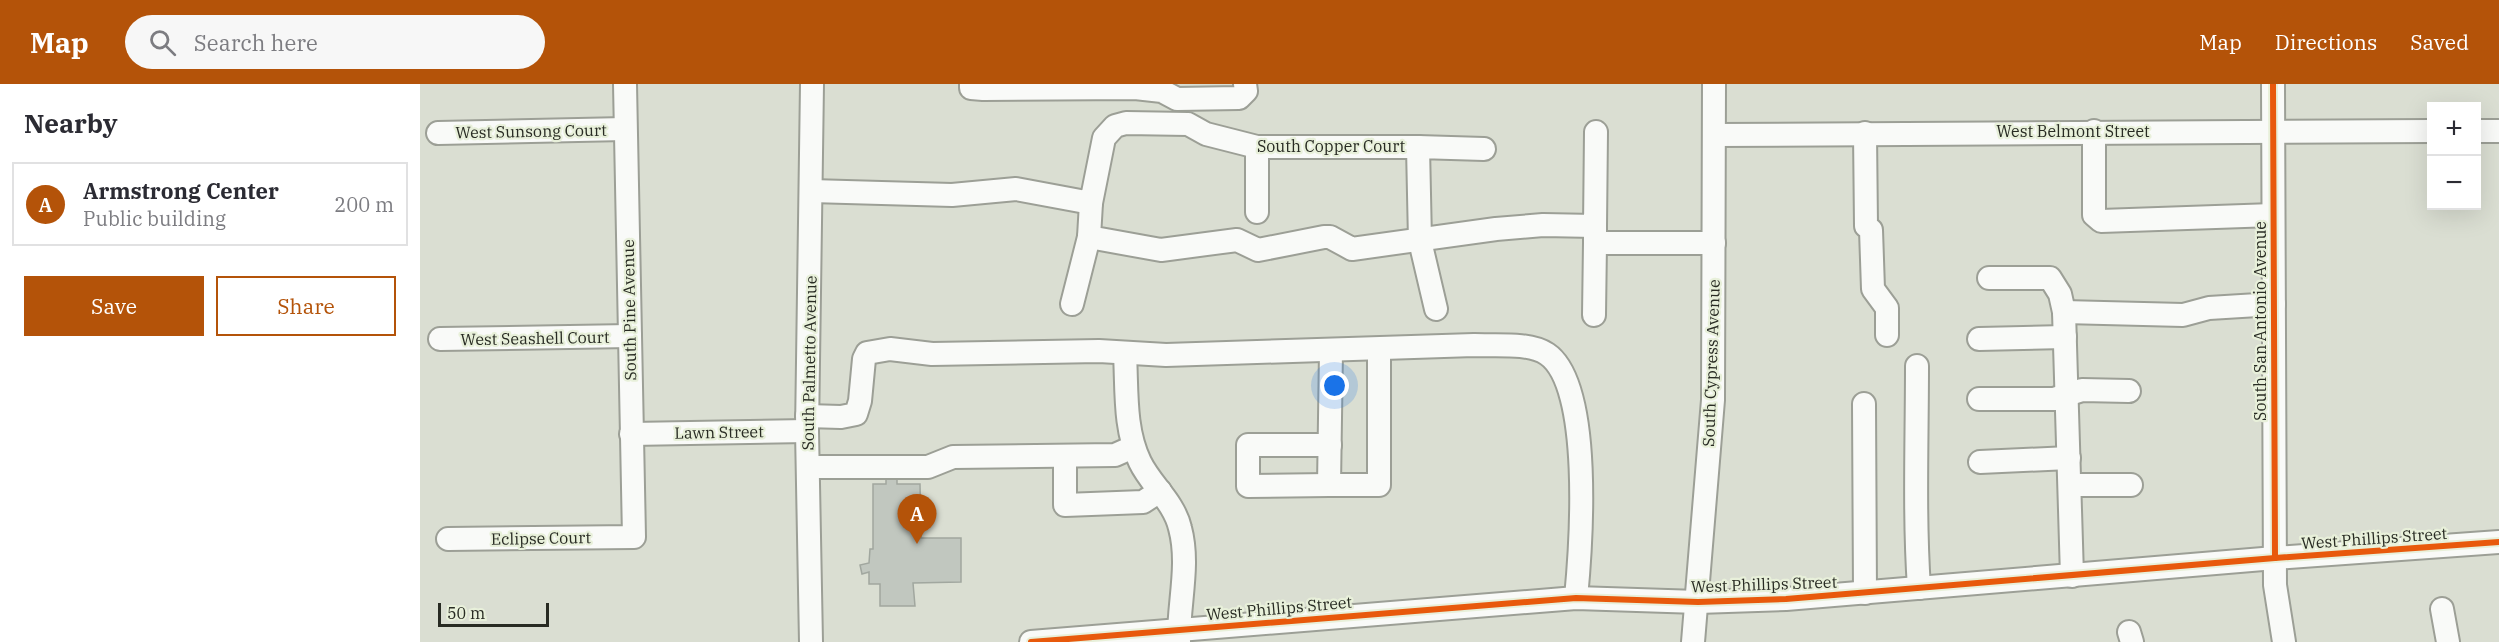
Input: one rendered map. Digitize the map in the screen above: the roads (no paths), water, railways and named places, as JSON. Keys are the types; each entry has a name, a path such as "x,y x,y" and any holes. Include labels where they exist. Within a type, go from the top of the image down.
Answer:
{"street":[{"name":"South Pine Avenue","path":"625,84 634,537"},
{"name":"South Palmetto Avenue","path":"811,642 807,423 812,84"},
{"path":"971,84 971,88 983,89 1135,88 1162,91 1178,99 1198,100 1239,98 1246,91 1245,84"},
{"name":"South Cypress Avenue","path":"1693,642 1713,400 1714,84"},
{"name":"South San Antonio Avenue","path":"2273,84 2275,585 2284,642"},
{"name":"South Copper Court","path":"1072,304 1089,237 1091,203 1104,138 1115,126 1181,123 1239,145 1257,147 1484,149"},
{"name":"West Sunsong Court","path":"438,133 625,129"},
{"path":"2094,131 2094,215 2101,221 2273,215"},
{"name":"West Belmont Street","path":"1714,135 2094,131 2427,131"},
{"path":"2481,131 2499,131"},
{"path":"1594,315 1596,132"},
{"path":"1865,133 1866,226 1871,230 1873,289 1887,308 1887,335"},
{"path":"1257,147 1257,212"},
{"name":"South Copper Court","path":"1418,147 1420,241 1436,309"},
{"path":"811,191 952,195 1016,189 1091,203"},
{"path":"1089,237 1161,250 1237,240 1258,250 1330,237 1352,249 1543,225 1595,234 1714,243"},
{"path":"1989,278 2050,278 2060,294 2064,312 2068,393 2072,576"},
{"path":"2064,312 2182,315 2209,308 2274,304"},
{"name":"West Seashell Court","path":"440,339 630,336"},
{"path":"1979,339 2065,337"},
{"path":"1179,636 1184,541 1172,507 1141,465 1133,447 1128,420 1125,354 1379,350 1474,345 1523,347 1545,352 1561,367 1569,384 1577,421 1582,537 1576,598"},
{"name":"Lawn Street","path":"631,434 807,423 856,414 860,401 864,359 867,352 873,350 983,355 1099,351 1125,354"},
{"path":"1330,444 1248,444 1248,486 1379,485 1379,350"},
{"path":"1329,485 1331,351"},
{"path":"1917,366 1918,496 1914,528 1919,588"},
{"path":"1979,399 2054,399 2082,390 2129,391"},
{"path":"1864,404 1865,593"},
{"path":"808,467 928,467 953,457 1115,455 1133,447"},
{"path":"1065,456 1065,505 1143,502 1160,491"},
{"path":"1980,462 2069,458"},
{"path":"2070,485 2131,485"},
{"name":"Eclipse Court","path":"448,539 634,537"},
{"name":"West Phillips Street","path":"1030,642 1179,636 1576,598 1698,602 1865,593 2275,558 2499,542"},
{"path":"2442,609 2448,642"}],"place":[{"name":"Armstrong Center","path":"917,544"}]}
